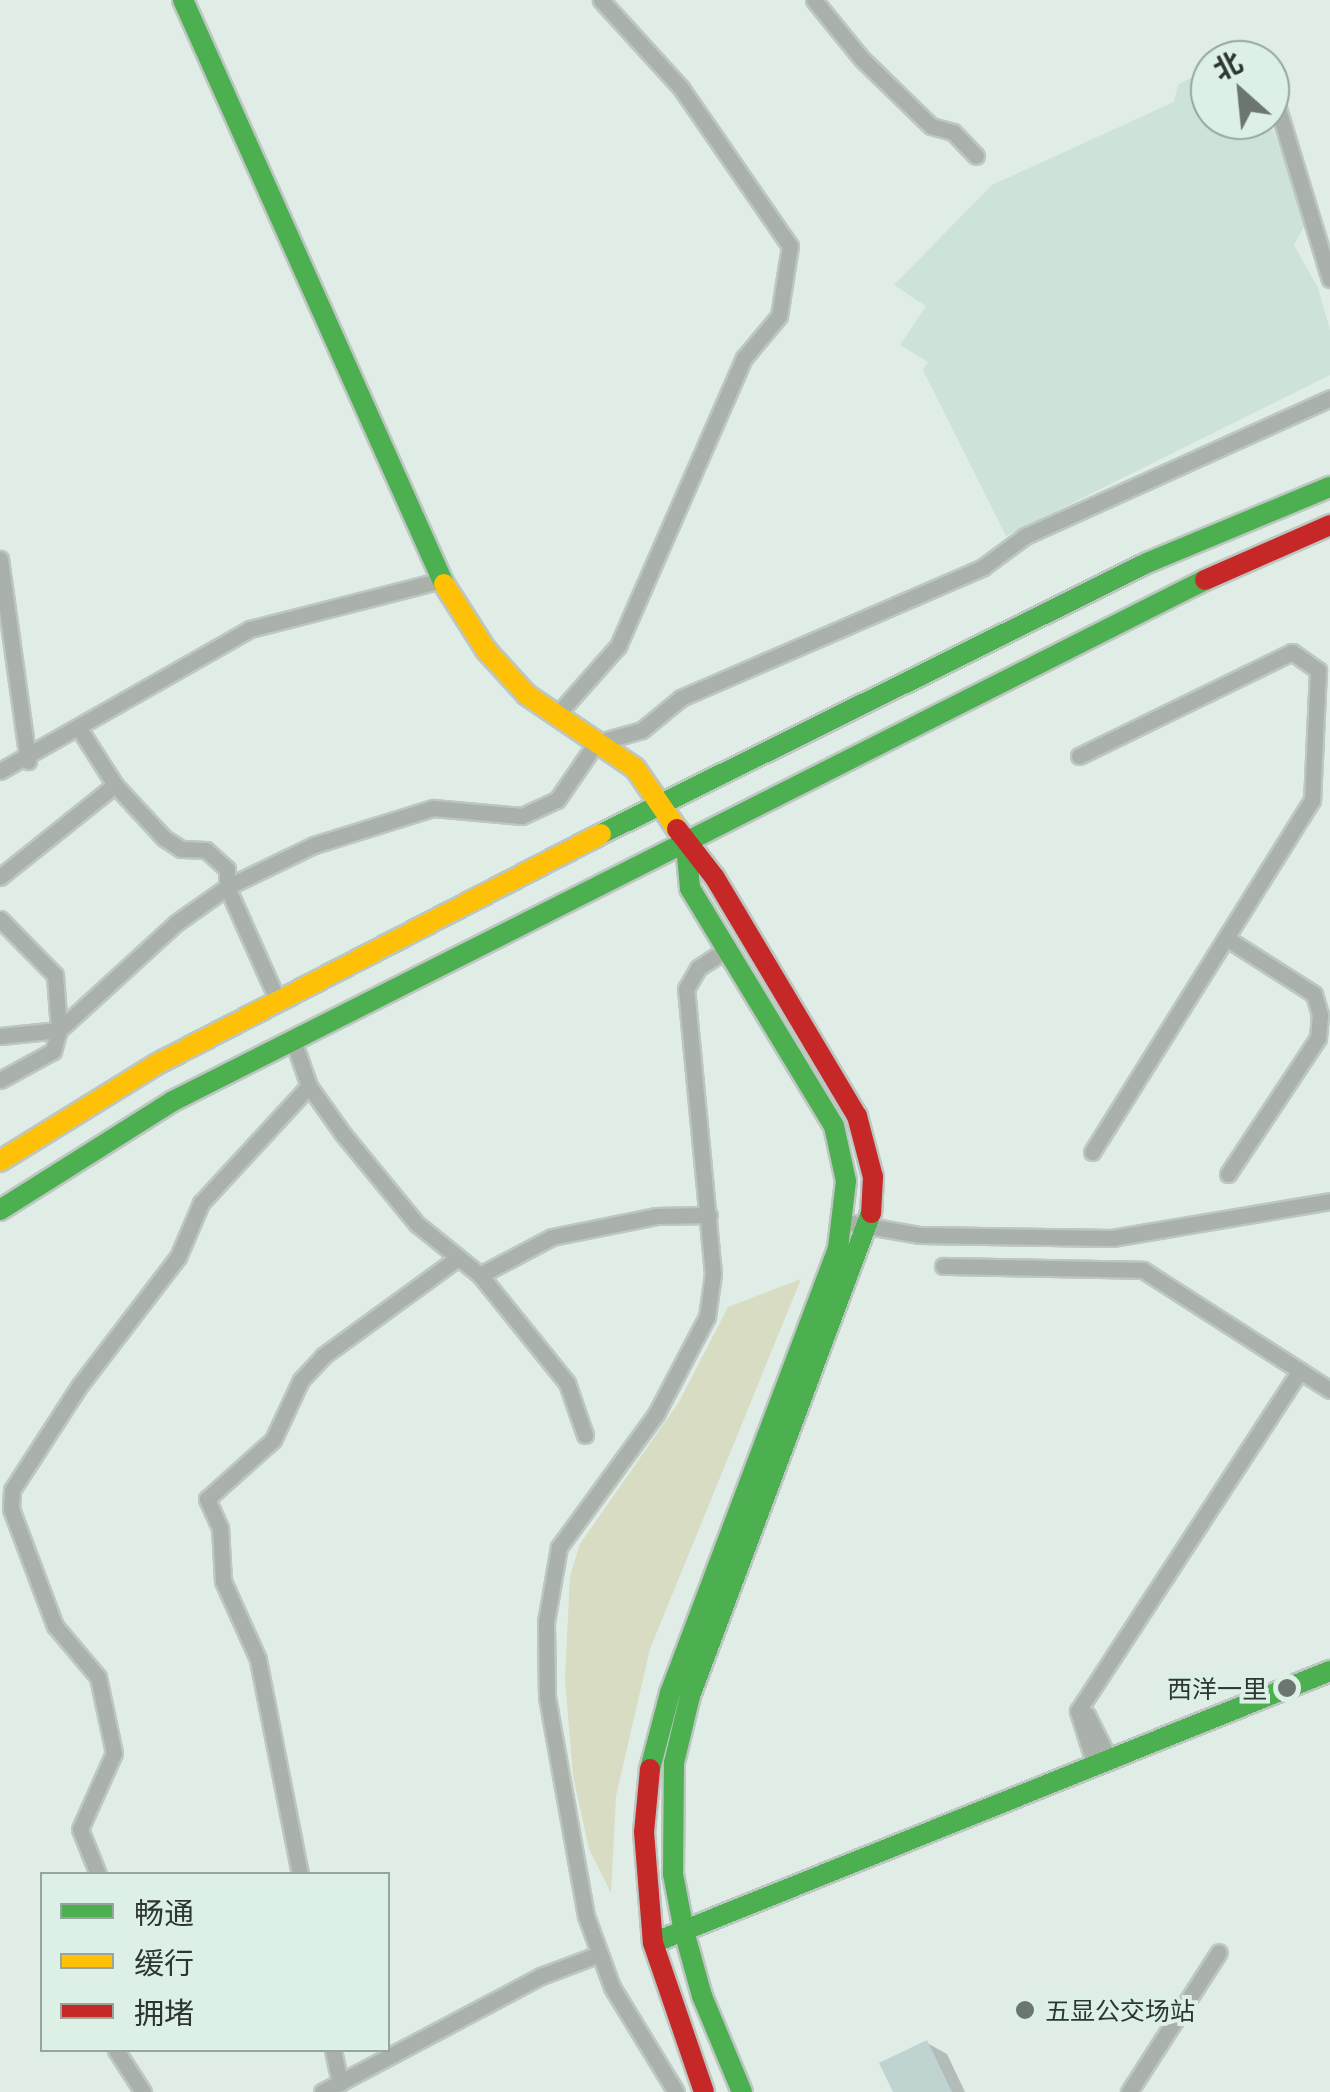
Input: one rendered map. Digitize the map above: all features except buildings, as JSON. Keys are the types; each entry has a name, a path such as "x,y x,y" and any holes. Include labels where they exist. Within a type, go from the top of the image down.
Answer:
{"main road":[{"path":"183,0 442,580 486,650 556,716 635,768 662,802 686,846 716,878 856,1116 872,1176 870,1226 690,1696 674,1763 671,1817 684,1931 702,1996 742,2092"},
{"path":"0,1160 157,1064 662,802 1147,563 1329,486"},
{"path":"0,1210 173,1101 686,846 1170,595 1325,529"},
{"path":"686,846 690,888 724,951 834,1126 846,1222 670,1693 651,1764 644,1832 653,1943 704,2092"},
{"path":"653,1943 1330,1671"}],"street":[{"path":"556,716 618,646 744,358 779,316 790,246 682,88 601,0"},
{"path":"814,0 904,99 976,156"},
{"path":"1288,140 1330,279"},
{"path":"0,1036 59,1030 176,923 227,887 343,832 433,808 522,816 557,800 596,743 642,730 681,698 983,567 1025,536 1330,398"},
{"path":"0,560 28,761"},
{"path":"0,771 28,761 250,629 442,580"},
{"path":"1079,756 1292,652 1318,670 1312,800 1092,1152"},
{"path":"80,730 115,785 164,838 181,849 206,850 227,869 227,887 278,1001"},
{"path":"0,877 115,785"},
{"path":"1312,800 1330,803"},
{"path":"0,919 54,976 59,1030 53,1052 0,1080"},
{"path":"1226,938 1314,994 1320,1016 1318,1038 1228,1174"},
{"path":"676,2092 597,1955 547,1696 546,1622 559,1547 656,1414 706,1317 713,1274 686,989 698,968 724,951"},
{"path":"293,1040 310,1086 417,1224 480,1275 567,1383 585,1435"},
{"path":"97,1872 80,1829 114,1753 98,1678 55,1626 11,1509 12,1490 80,1385 178,1257 210,1190 310,1086"},
{"path":"846,1222 920,1235 1112,1238 1330,1200"},
{"path":"480,1275 552,1237 656,1216 709,1215"},
{"path":"300,1872 258,1659 223,1581 220,1528 207,1499 274,1440 301,1380 323,1356 458,1258"},
{"path":"943,1266 1143,1270 1330,1390"},
{"path":"1102,1762 1078,1711 1300,1371"},
{"path":"1129,2092 1219,1952"},
{"path":"322,2092 541,1976 597,1955"},
{"path":"117,2052 142,2092"},
{"path":"334,2052 340,2083"}],"shaded area":[{"path":"1190,78 1190,140 1277,140 1307,221 1294,245 1318,288 1330,330 1330,375 1006,536 923,370 928,362 900,345 926,306 894,285 992,185 1174,102 1178,85"},
{"path":"801,1279 650,1649 616,1796 611,1893 589,1849 573,1776 565,1680 570,1576 580,1544 679,1402 728,1307"}],"traffic: fast":[{"path":"183,0 444,584"},
{"path":"601,834 1147,563 1330,487"},
{"path":"0,1210 173,1101 1205,580"},
{"path":"650,1769 670,1693 838,1248 846,1181 834,1126 690,888 686,846"},
{"path":"742,2092 702,1996 684,1931 673,1874 674,1763 690,1696 871,1213"},
{"path":"653,1943 1330,1671"}],"traffic: slow":[{"path":"444,584 486,650 527,695 635,768 677,829"},
{"path":"0,1161 157,1064 601,834"}],"traffic: jam":[{"path":"1205,580 1330,525"},
{"path":"677,829 715,878 857,1116 873,1177 871,1213"},
{"path":"650,1769 644,1832 653,1943 704,2092"}],"place":[{"name":"西洋一里","path":"1287,1688"},
{"name":"五显公交场站","path":"1025,2010"}]}
